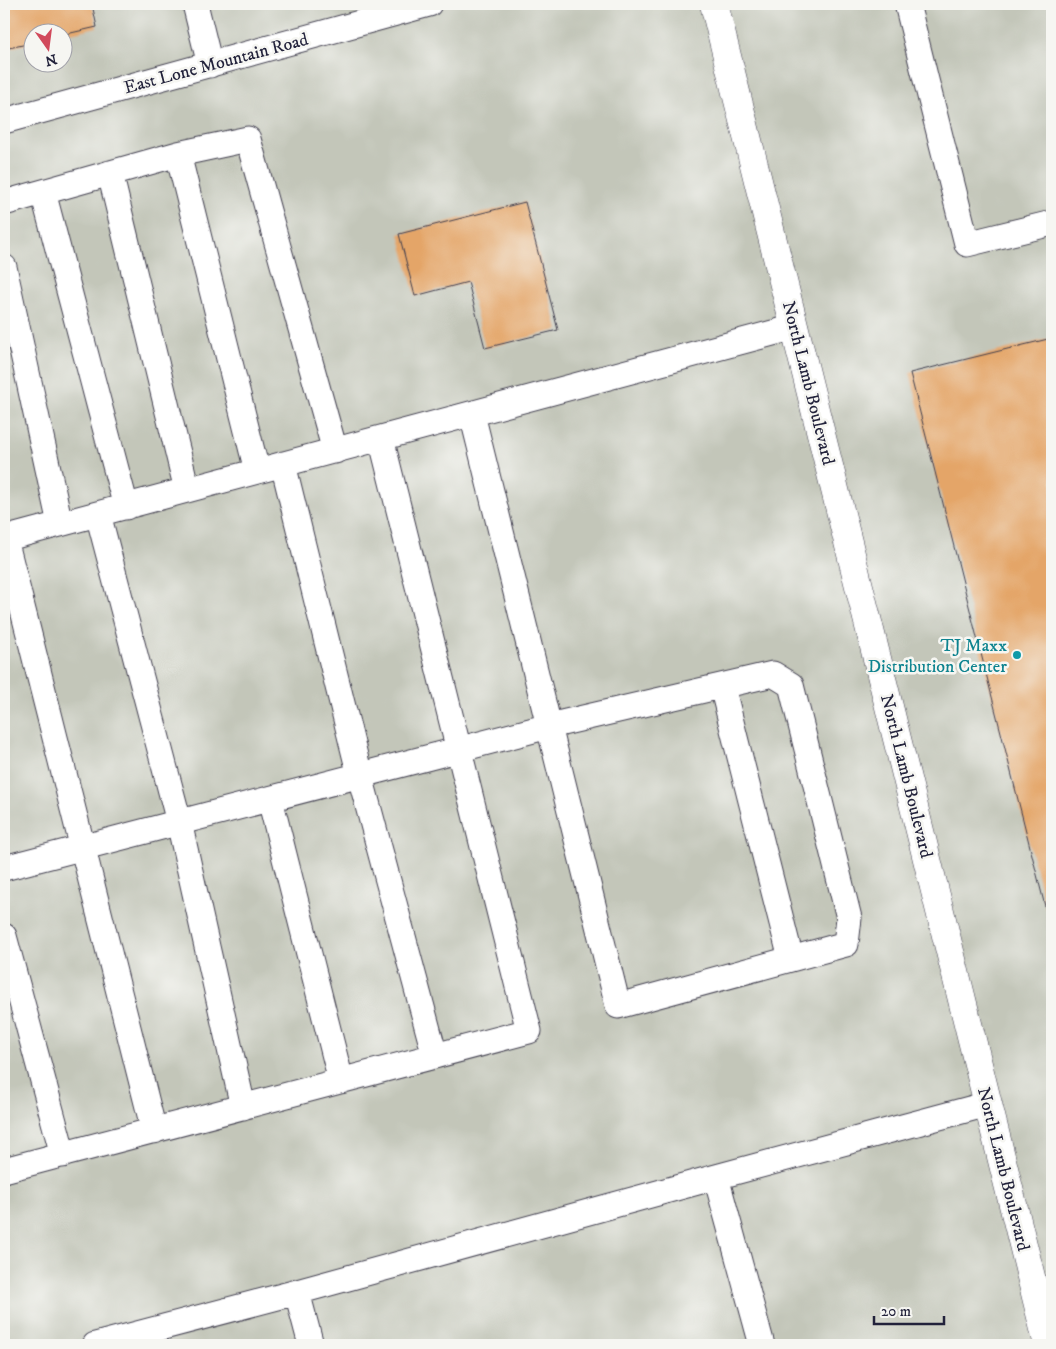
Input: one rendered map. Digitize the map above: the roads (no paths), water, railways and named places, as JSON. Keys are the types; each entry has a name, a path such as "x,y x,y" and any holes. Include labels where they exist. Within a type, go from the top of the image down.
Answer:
{"main road":[{"name":"North Lamb Boulevard","path":"714,4 1048,1345"}],"street":[{"name":"East Lone Mountain Road","path":"4,121 429,4"},
{"path":"907,4 967,244 1052,223"},
{"path":"199,5 210,65"},
{"path":"4,203 178,154 248,140 335,450"},
{"path":"178,154 257,471"},
{"path":"110,174 188,490"},
{"path":"43,192 126,506"},
{"path":"4,267 60,524"},
{"path":"154,1131 4,538 795,327"},
{"path":"4,868 549,726 773,674 791,684 849,918 846,944 618,1006 549,726 472,414"},
{"path":"4,1170 529,1032 381,438"},
{"path":"283,464 360,776 435,1056"},
{"path":"98,514 179,822 243,1107"},
{"path":"722,686 791,959"},
{"path":"270,799 341,1081"},
{"path":"4,936 63,1155"},
{"path":"95,1345 988,1104"},
{"path":"716,1177 762,1345"},
{"path":"297,1292 311,1345"}],"place":[{"name":"TJ Maxx Distribution Center","path":"1017,655"}]}
